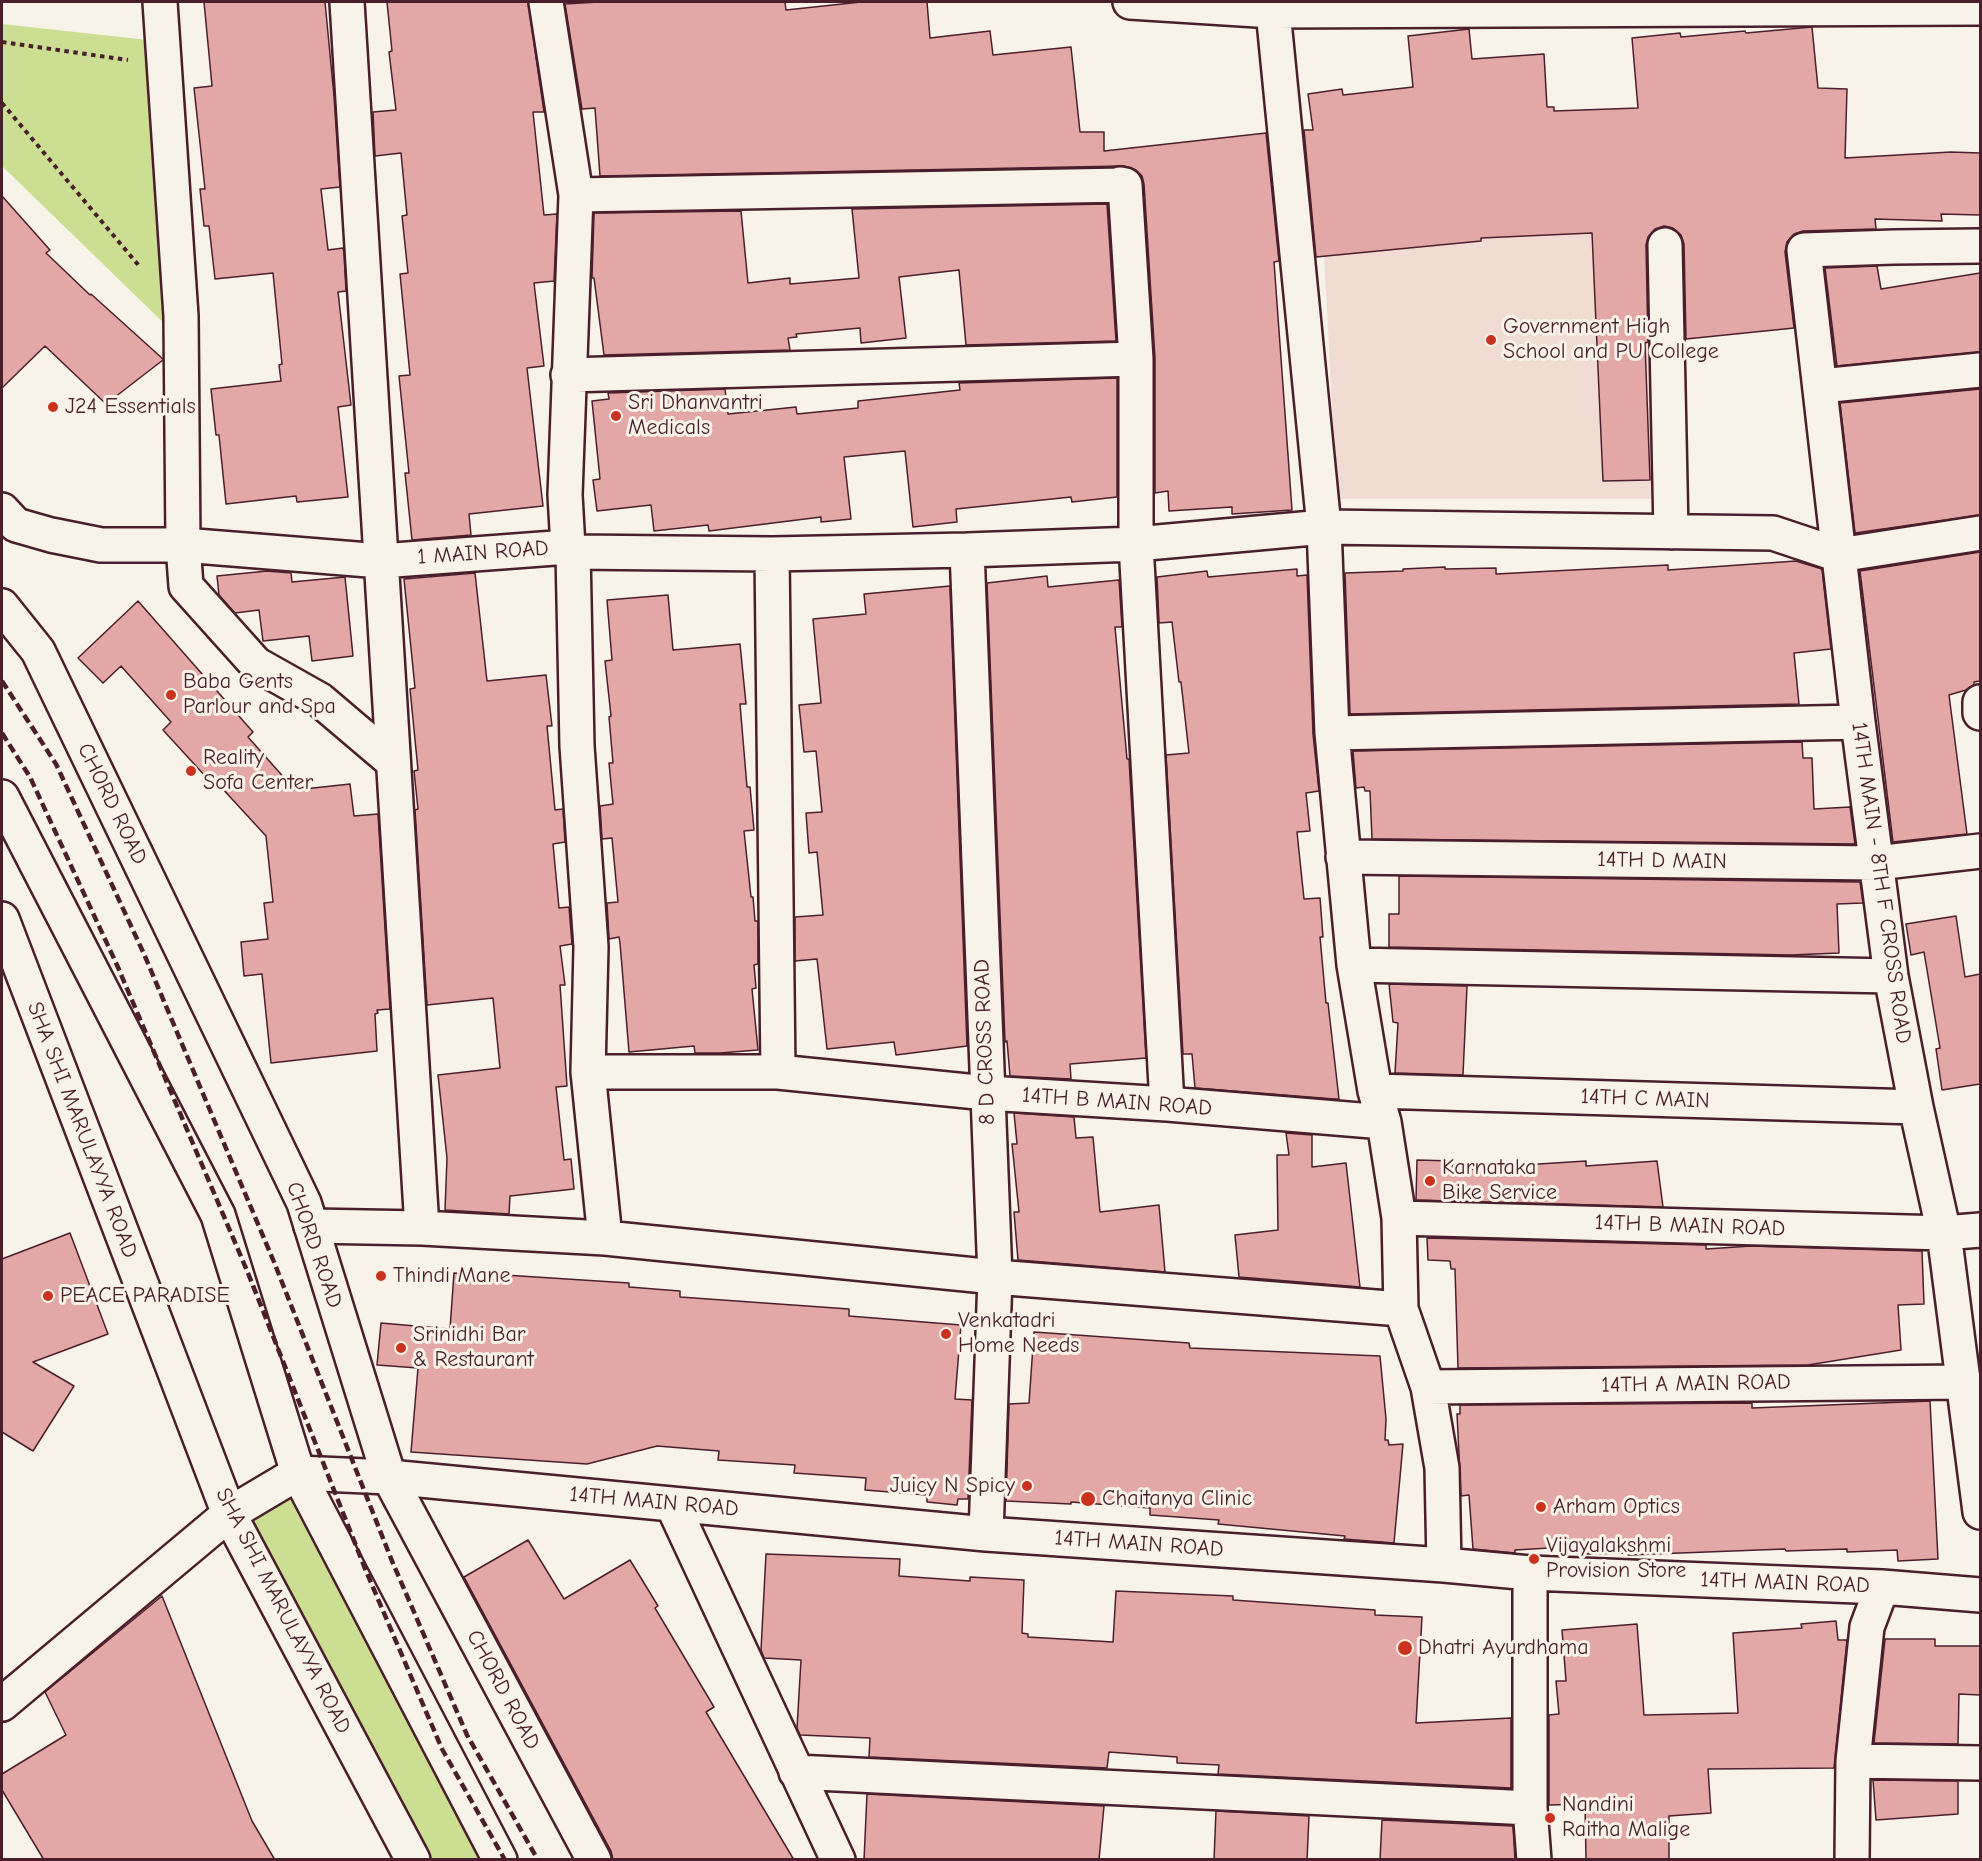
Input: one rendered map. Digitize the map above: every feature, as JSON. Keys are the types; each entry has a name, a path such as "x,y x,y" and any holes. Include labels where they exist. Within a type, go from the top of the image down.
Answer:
{"street":[{"path":"160,2 181,316 183,545 186,586 256,664 320,700 393,762"},
{"path":"347,2 422,1228"},
{"name":"1 MAIN ROAD","path":"2,510 16,525 101,545 183,545 381,561 571,549 565,495 576,195 546,2"},
{"path":"1130,2 1273,12 1868,5 1980,8"},
{"path":"1273,12 1323,527 1332,733 1354,965 1375,1091 1384,1122 1399,1218 1401,1310 1428,1387 1442,1468 1444,1565"},
{"path":"576,195 1122,185 1136,359 1136,544 1167,1104"},
{"path":"1665,245 1671,532"},
{"name":"14TH MAIN - 8TH F CROSS ROAD","path":"1980,246 1804,250 1858,722 1891,976 1916,1107 1944,1233 1980,1512"},
{"path":"568,375 1136,359"},
{"path":"1821,386 1980,370"},
{"path":"605,1238 588,1072 591,947 577,746 571,549 772,554 967,550 1136,544 1323,527 1773,533 1839,555 1980,533"},
{"name":"8 D CROSS ROAD","path":"967,550 995,1277 986,1534"},
{"path":"772,554 778,1072"},
{"name":"CHORD ROAD","path":"2,606 38,651 304,1203 389,1477 594,1860"},
{"path":"1980,702 1980,713"},
{"path":"1332,733 1858,722"},
{"path":"2,796 218,1215 298,1473 500,1860"},
{"name":"14TH D MAIN","path":"1343,857 1877,863 1980,851"},
{"name":"SHA SHI MARULAYYA ROAD","path":"2,919 229,1514 413,1860"},
{"path":"1354,965 1891,976"},
{"name":"14TH B MAIN ROAD","path":"588,1072 778,1072 987,1093 1167,1104 1384,1122"},
{"name":"14TH C MAIN","path":"1375,1091 1916,1107"},
{"name":"14TH B MAIN ROAD","path":"1399,1218 1944,1233 1980,1230"},
{"path":"311,1226 422,1228 605,1238 995,1277 1401,1310"},
{"name":"14TH A MAIN ROAD","path":"1428,1387 1965,1382"},
{"path":"2,1704 229,1514 298,1473"},
{"name":"14TH MAIN ROAD","path":"298,1473 389,1477 986,1534 1444,1565 1530,1573 1882,1587 1980,1595"},
{"path":"672,1504 838,1860"},
{"path":"1530,1573 1530,1808 1534,1860"},
{"path":"1852,1860 1853,1761 1867,1627 1882,1587"},
{"path":"1853,1761 1980,1763"},
{"path":"796,1772 1530,1808"}],"path":[{"path":"2,42 164,65"},
{"path":"2,103 144,271"}],"shaded area":[{"name":"Government High School and PU College","path":"1650,171 1658,499 1337,499 1320,180"}],"green space":[{"path":"2,24 157,41 173,332 2,166"},
{"path":"293,1493 487,1859 427,1859 247,1517"}],"building":[{"path":"204,2 325,2 340,187 321,189 328,250 343,248 344,253 346,291 338,292 351,405 338,407 348,497 297,502 296,496 226,504 219,435 216,435 211,389 281,381 279,365 282,364 273,273 215,279 209,226 204,226 200,189 205,189 194,88 212,86"},
{"path":"387,2 528,2 544,112 533,112 544,215 557,214 554,281 534,283 544,366 527,368 543,506 469,514 471,535 412,540 405,473 409,473 399,376 410,375 400,274 408,273 402,216 407,215 401,153 375,156 373,112 396,110 389,52 392,51"},
{"path":"785,2 786,10 861,2 927,2 930,38 990,31 993,55 1071,47 1080,132 1104,132 1104,151 1266,133 1279,261 1274,262 1292,510 1232,514 1232,507 1169,511 1168,491 1155,493 1155,358 1144,184 1142,176 1136,170 1123,166 600,176 595,108 582,109 565,4"},
{"path":"1812,27 1818,88 1847,89 1845,158 1951,152 1980,153 1980,215 1941,214 1942,221 1875,219 1876,229 1803,231 1794,234 1787,242 1785,252 1794,328 1686,339 1684,244 1681,235 1673,228 1664,226 1655,229 1648,237 1646,245 1648,342 1645,343 1650,480 1603,481 1592,233 1481,238 1481,241 1316,257 1304,130 1313,130 1308,94 1342,89 1343,95 1413,87 1408,36 1469,29 1472,59 1544,54 1547,107 1554,107 1554,111 1638,108 1632,38 1680,33 1681,37"},
{"path":"2,196 50,250 46,253 163,359 106,404 45,346 2,388"},
{"path":"1107,204 1116,341 966,345 959,270 899,277 906,338 861,343 860,328 796,334 797,337 788,338 790,350 604,355 594,278 592,278 594,213 741,211 748,283 790,278 790,284 859,278 852,209"},
{"path":"1877,266 1881,289 1980,273 1980,352 1837,366 1825,268"},
{"path":"1117,378 1117,497 1072,502 1071,497 956,509 957,522 913,527 905,451 844,457 851,519 821,522 821,517 709,531 708,525 654,531 651,505 597,511 593,480 600,479 592,401 609,399 608,393 725,389 728,414 796,407 797,414 858,408 858,401 960,390 959,383"},
{"path":"1980,389 1980,515 1855,533 1840,403"},
{"path":"1980,552 1980,681 1974,682 1974,685 1966,690 1949,695 1967,834 1893,842 1860,571"},
{"path":"1796,561 1822,569 1831,649 1794,653 1799,704 1350,714 1345,573 1445,567 1445,569 1496,568 1496,574 1668,565 1668,570"},
{"path":"1297,569 1297,576 1307,575 1313,734 1319,791 1306,793 1310,831 1297,832 1304,899 1320,898 1323,937 1320,937 1326,1003 1328,1003 1339,1099 1195,1088 1192,1054 1183,1054 1166,755 1189,753 1172,622 1159,623 1157,577 1207,571 1208,577"},
{"path":"267,571 291,573 292,582 345,577 353,656 312,661 309,636 263,641 259,610 235,613 219,595 217,576"},
{"path":"475,573 487,681 546,675 552,726 547,726 555,810 563,809 565,842 553,844 559,908 569,907 572,944 560,946 565,985 560,985 567,1086 556,1087 564,1160 571,1159 574,1189 510,1196 509,1214 445,1210 447,1158 438,1075 500,1068 493,998 427,1005 415,810 418,809 414,771 418,770 410,689 415,688 404,579"},
{"path":"1047,576 1048,587 1119,580 1122,627 1115,627 1127,759 1129,759 1146,1058 1070,1064 1071,1079 1010,1076 1007,1041 1005,1042 987,583"},
{"path":"950,586 967,1046 896,1055 894,1042 827,1049 817,959 795,961 795,917 823,915 817,852 809,853 806,813 822,812 816,751 804,752 799,705 821,703 813,619 866,614 864,594"},
{"path":"668,595 673,650 740,644 746,704 740,704 747,787 750,787 754,830 744,831 751,897 753,897 755,921 758,921 758,964 754,965 756,988 752,989 758,1050 695,1053 694,1046 629,1052 619,937 609,939 607,903 618,902 612,838 602,839 600,806 613,804 609,763 613,763 609,717 611,716 605,661 612,660 607,600"},
{"path":"138,601 253,732 248,737 295,790 350,784 354,816 378,814 390,1009 377,1010 378,1013 375,1014 377,1051 271,1063 262,974 244,976 241,942 268,939 264,903 273,902 266,836 209,774 206,777 163,730 171,722 121,666 103,683 78,658"},
{"path":"1802,742 1803,758 1812,758 1814,809 1850,807 1855,844 1372,839 1370,791 1365,791 1364,787 1356,788 1353,751"},
{"path":"1399,876 1860,882 1863,903 1837,904 1839,953 1791,955 1389,947 1389,914 1399,914"},
{"path":"1956,916 1965,977 1980,974 1980,1084 1942,1090 1936,1049 1940,1048 1924,952 1911,955 1906,924"},
{"path":"1389,984 1467,986 1463,1075 1395,1073 1398,1023 1393,1022"},
{"path":"1014,1113 1074,1117 1076,1138 1093,1137 1100,1212 1159,1205 1165,1272 1018,1260 1014,1212 1019,1212 1012,1144 1017,1144"},
{"path":"1286,1133 1312,1135 1312,1167 1346,1163 1360,1287 1239,1277 1235,1235 1278,1230 1277,1155 1289,1155"},
{"path":"1417,1160 1453,1161 1453,1170 1586,1161 1586,1166 1657,1161 1663,1207 1416,1200"},
{"name":"PEACE PARADISE","path":"70,1233 108,1334 33,1362 74,1386 33,1451 2,1432 2,1259"},
{"path":"1427,1238 1706,1245 1706,1249 1751,1246 1922,1251 1924,1304 1898,1305 1901,1350 1808,1365 1458,1368 1455,1269 1451,1269 1450,1261 1428,1260"},
{"path":"454,1273 629,1283 629,1287 680,1291 680,1297 849,1309 849,1316 961,1325 955,1399 972,1400 968,1499 958,1499 957,1505 927,1502 927,1495 865,1490 866,1478 794,1473 795,1465 718,1460 719,1451 657,1446 587,1464 411,1452 418,1368 377,1365 381,1323 450,1329"},
{"path":"1034,1332 1189,1343 1190,1348 1380,1356 1386,1419 1385,1440 1388,1440 1389,1445 1403,1444 1394,1543 1218,1524 1219,1520 1150,1515 1150,1508 1071,1502 1071,1504 1006,1501 1009,1404 1029,1403"},
{"path":"1930,1401 1938,1559 1898,1561 1897,1550 1847,1552 1847,1549 1786,1551 1785,1549 1628,1555 1628,1553 1585,1554 1584,1546 1515,1550 1515,1553 1473,1549 1469,1495 1461,1496 1457,1414 1460,1414 1460,1405 1752,1403 1752,1408"},
{"path":"528,1540 564,1599 630,1560 658,1606 655,1608 714,1707 706,1712 794,1860 613,1860 611,1851 464,1577"},
{"path":"766,1554 900,1559 899,1576 970,1581 970,1577 1024,1580 1022,1633 1028,1634 1028,1637 1113,1642 1116,1591 1233,1596 1233,1600 1375,1610 1375,1615 1422,1617 1416,1723 1511,1718 1511,1788 1218,1774 1219,1765 1177,1763 1177,1757 1109,1752 1107,1768 869,1757 870,1738 800,1735 797,1728 801,1660 764,1658 761,1650"},
{"path":"162,1596 252,1821 275,1860 44,1860 2,1790 2,1774 66,1735 45,1692"},
{"path":"1836,1621 1838,1640 1847,1640 1834,1768 1708,1769 1711,1813 1669,1816 1669,1860 1586,1860 1585,1804 1549,1805 1549,1715 1559,1714 1556,1681 1566,1681 1562,1630 1637,1624 1644,1715 1738,1713 1733,1633 1802,1628 1801,1624"},
{"path":"1885,1639 1935,1639 1935,1646 1980,1646 1980,1695 1959,1694 1958,1744 1874,1743"},
{"path":"1873,1780 1958,1781 1958,1814 1876,1820"},
{"path":"867,1794 1104,1806 1099,1860 864,1860"},
{"path":"1216,1811 1309,1816 1307,1860 1214,1860"},
{"path":"1382,1820 1513,1826 1515,1860 1380,1860"}],"railway":[{"path":"2,681 56,764 144,954 274,1262 392,1561 467,1735 538,1860"},
{"path":"2,733 30,777 117,965 248,1273 366,1571 442,1749 505,1860"}],"place":[{"name":"Government High School and PU College","path":"1491,340"},
{"name":"J24 Essentials","path":"53,407"},
{"name":"Sri Dhanvantri Medicals","path":"616,416"},
{"name":"Baba Gents Parlour and Spa","path":"171,695"},
{"name":"Reality Sofa Center","path":"191,771"},
{"name":"Karnataka Bike Service","path":"1430,1181"},
{"name":"Thindi Mane","path":"381,1276"},
{"name":"PEACE PARADISE","path":"48,1296"},
{"name":"Venkatadri Home Needs","path":"946,1334"},
{"name":"Srinidhi Bar & Restaurant","path":"401,1348"},
{"name":"Juicy N Spicy","path":"1027,1486"},
{"name":"Chaitanya Clinic","path":"1088,1499"},
{"name":"Arham Optics","path":"1541,1507"},
{"name":"Vijayalakshmi Provision Store","path":"1534,1559"},
{"name":"Dhatri Ayurdhama","path":"1405,1648"},
{"name":"Nandini Raitha Malige","path":"1550,1818"}]}
